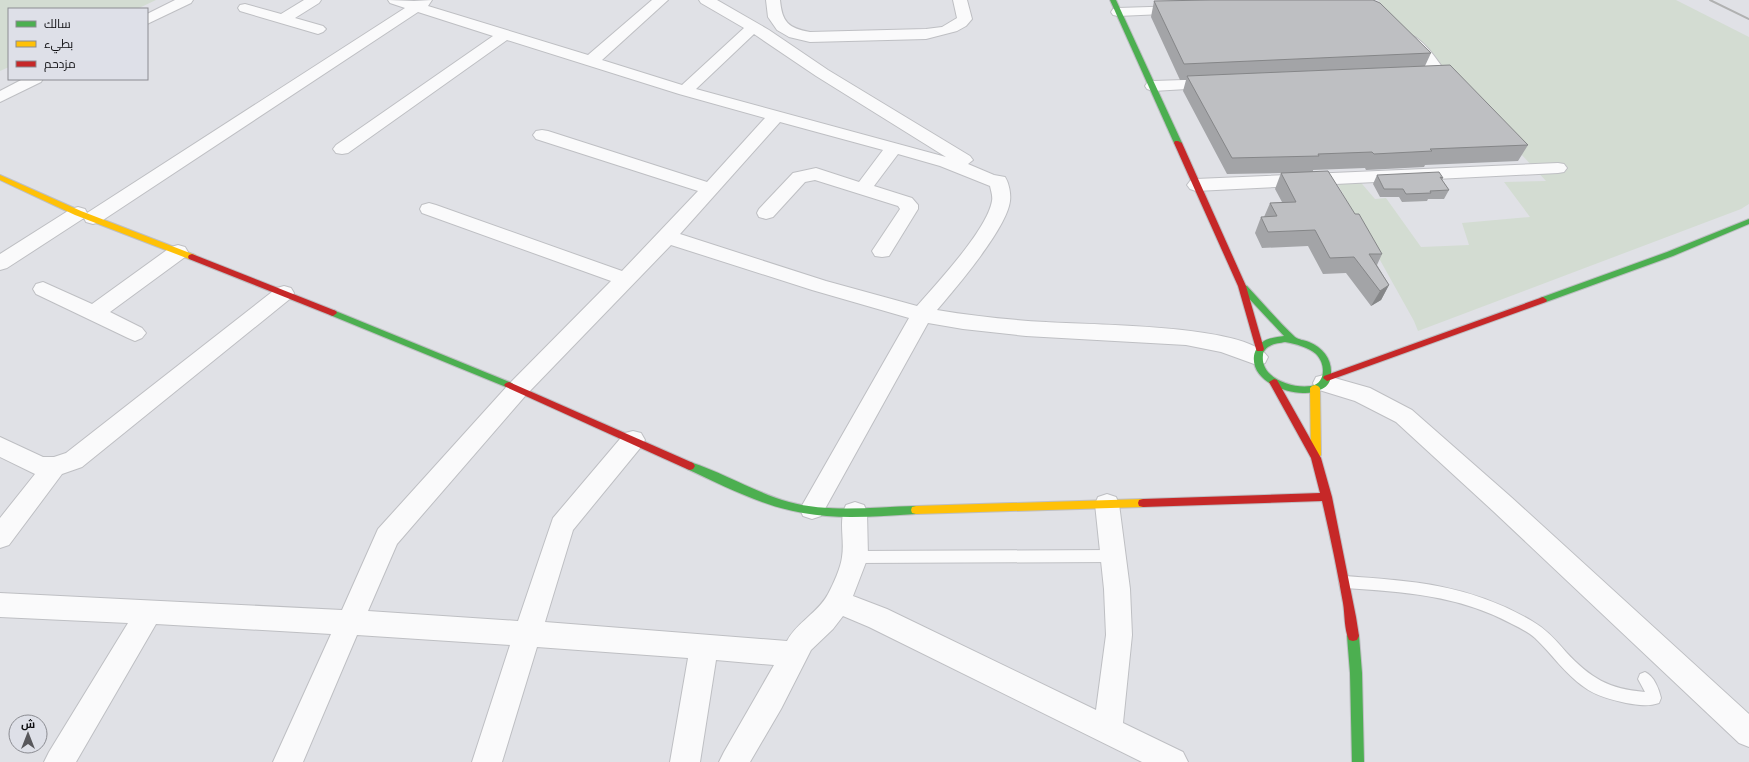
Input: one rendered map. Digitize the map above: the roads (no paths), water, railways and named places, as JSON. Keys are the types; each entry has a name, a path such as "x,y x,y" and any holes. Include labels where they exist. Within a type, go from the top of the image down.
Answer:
{"main road":[{"path":"1116,6 1242,286 1258,353 1259,366 1274,382 1288,388 1304,390 1384,358 1670,254 1749,221"},
{"path":"0,177 86,215 518,388 748,492 790,506 855,512 1327,497"},
{"path":"1242,286 1293,340"},
{"path":"1258,353 1265,344 1274,340 1293,340 1305,344 1322,355 1335,357"},
{"path":"1316,458 1322,383 1328,365 1322,355"},
{"path":"1353,358 1384,358"},
{"path":"1274,382 1316,458 1327,497 1346,582 1352,617 1356,673 1358,762"}],"street":[{"path":"148,19 186,0"},
{"path":"282,19 314,0"},
{"path":"395,0 422,3 505,34 685,91 894,147 946,162 992,181 999,181"},
{"path":"591,61 661,0"},
{"path":"706,0 794,52 822,73 999,181"},
{"path":"773,0 774,17 779,24 786,30 796,35 810,37 926,34 941,32 956,26 964,19 960,0"},
{"path":"0,263 86,215 422,3"},
{"path":"1116,6 1199,10"},
{"path":"245,8 318,29"},
{"path":"685,91 753,27"},
{"path":"1396,28 1424,54 1437,71 1432,75 1401,77"},
{"path":"342,149 505,34"},
{"path":"0,97 33,80"},
{"path":"1153,86 1233,83"},
{"path":"288,762 387,537 518,388 667,237 776,116"},
{"path":"542,135 711,189"},
{"path":"863,189 894,147"},
{"path":"1196,185 1558,168"},
{"path":"766,213 799,177 816,174 905,202 909,205 909,209 882,251"},
{"path":"812,509 922,314 946,286 982,238 992,221 1001,202 999,181"},
{"path":"429,209 625,279"},
{"path":"667,237 818,286 922,314 995,326 1152,335 1190,339 1229,345 1258,353"},
{"path":"93,314 178,252"},
{"path":"43,289 134,333"},
{"path":"0,446 40,466 54,467 74,460 284,293"},
{"path":"1322,383 1362,394 1404,416 1502,504 1749,733"},
{"path":"487,762 562,525 633,440"},
{"path":"0,538 54,467"},
{"path":"1107,504 1117,589 1119,635 1108,731"},
{"path":"734,762 771,699 801,641 824,620 838,602 855,557 855,512"},
{"path":"838,602 878,618 1173,762"},
{"path":"0,605 350,623 527,634 793,654"},
{"path":"59,762 149,612"},
{"path":"685,762 704,647"}],"lane":[{"path":"855,557 1113,556"},
{"path":"1346,582 1423,588 1461,595 1515,619 1541,635 1581,676 1597,687 1619,694 1648,700 1654,698 1653,692 1645,679"}],"railway":[{"path":"1710,0 1749,19"}]}
